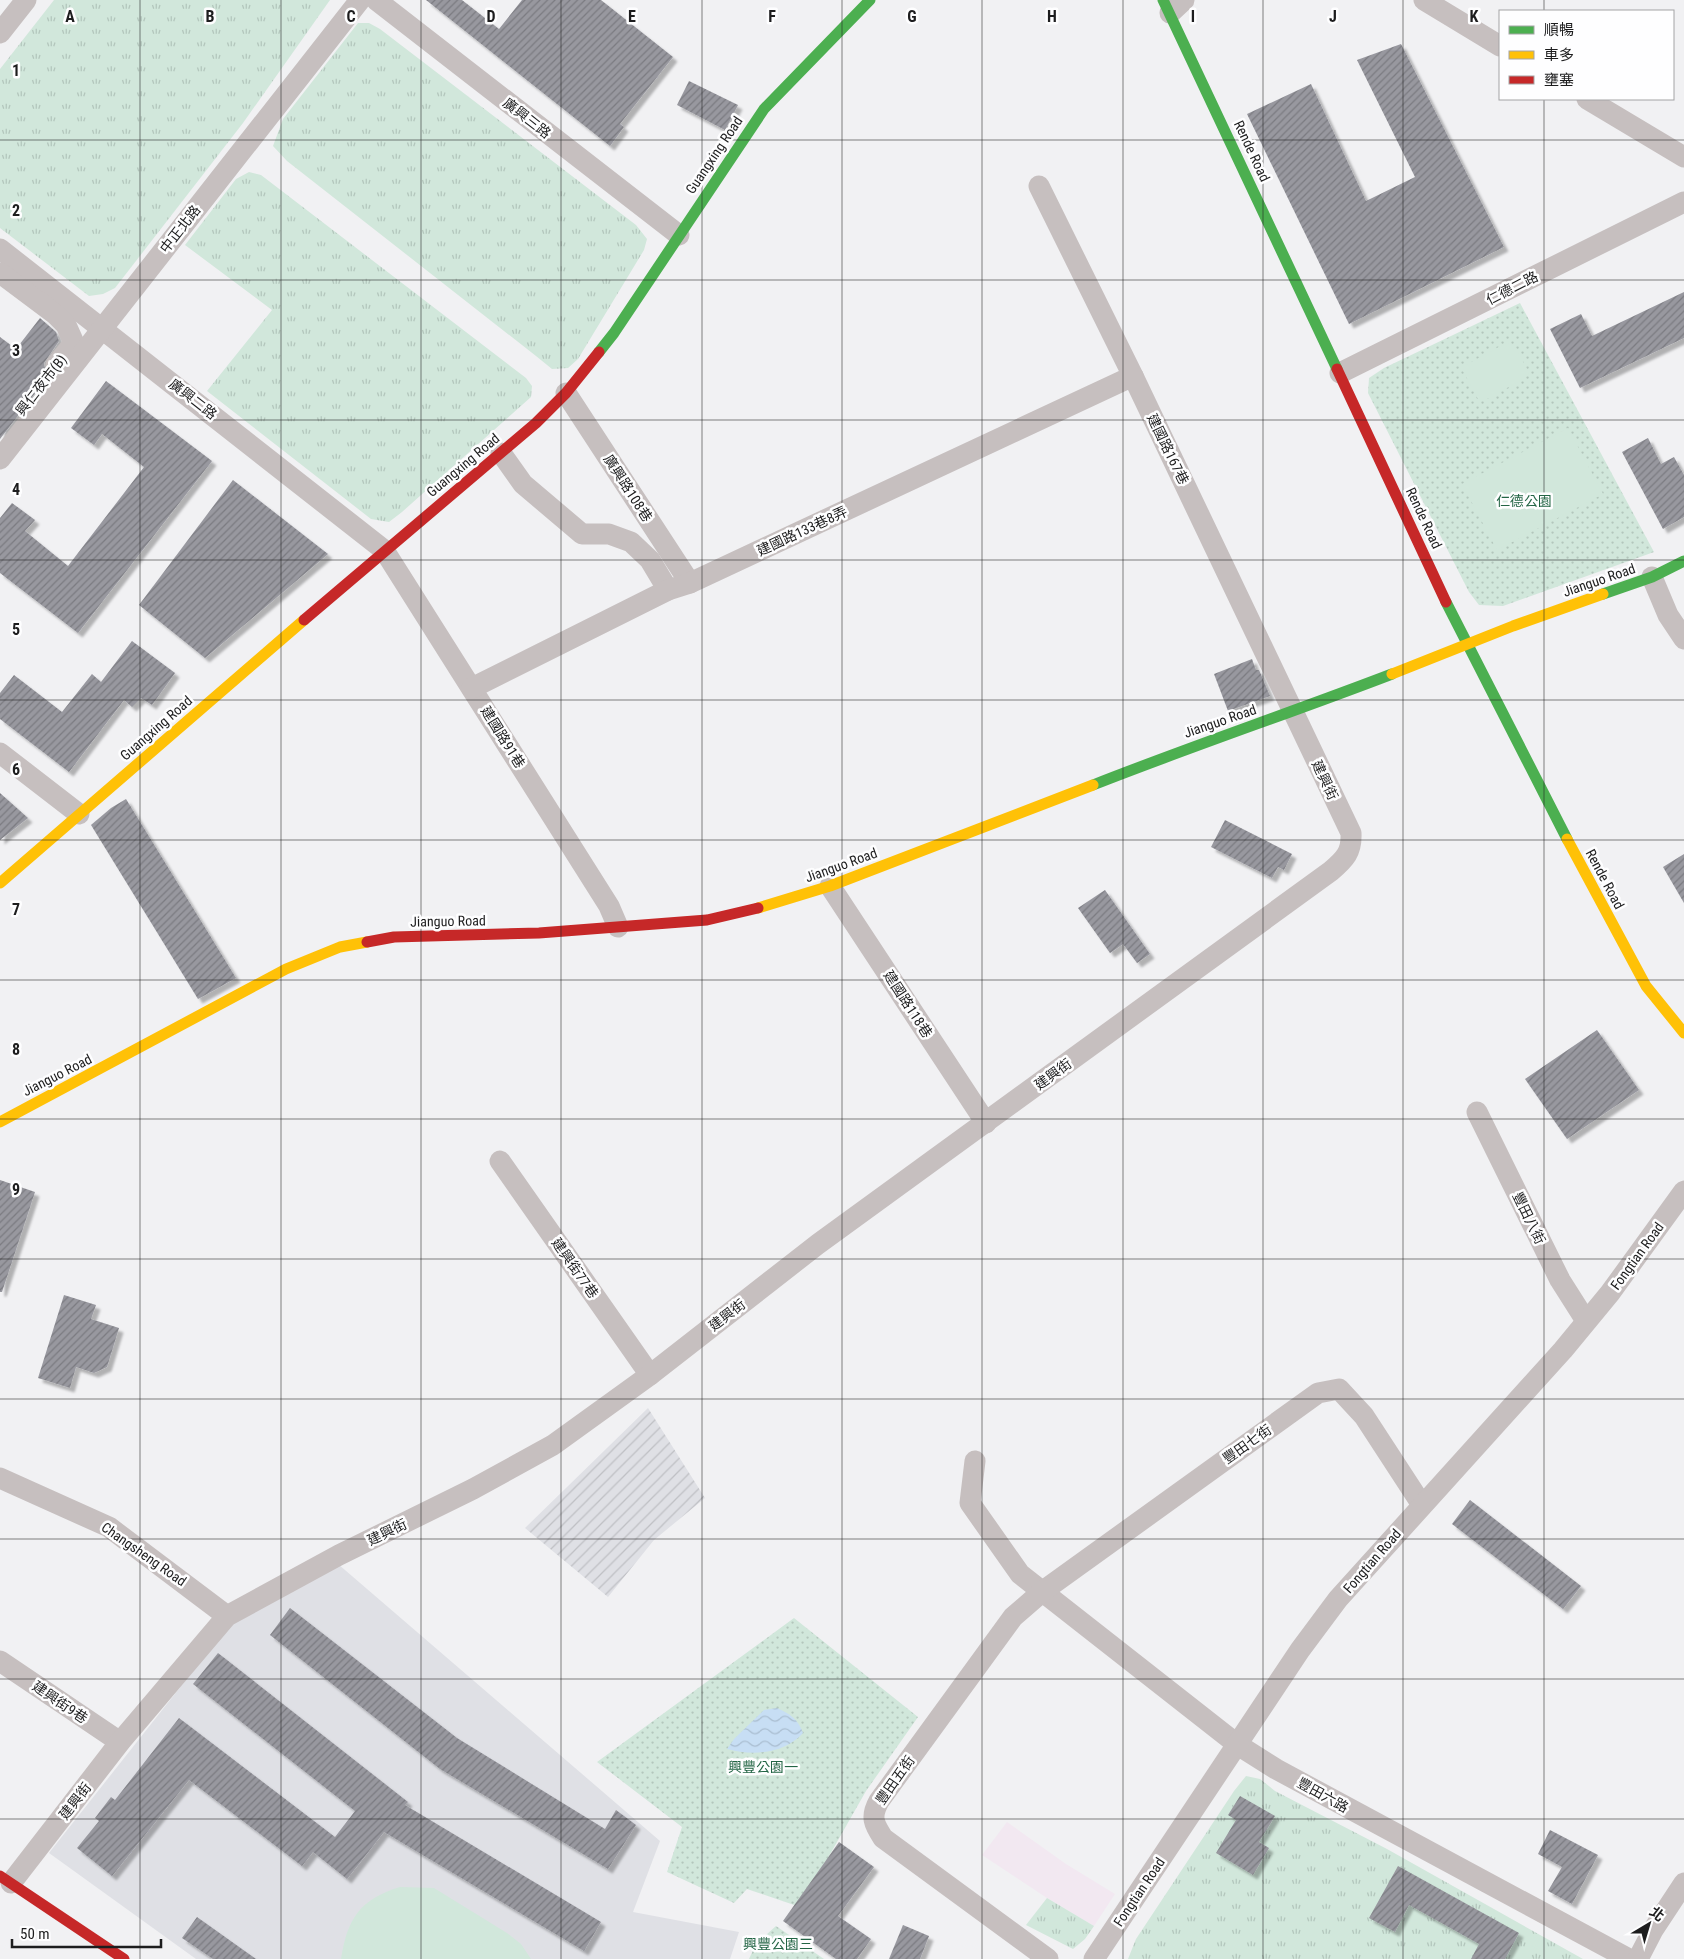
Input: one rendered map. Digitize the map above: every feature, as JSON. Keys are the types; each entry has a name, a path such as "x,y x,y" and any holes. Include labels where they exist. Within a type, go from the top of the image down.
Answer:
{"street":[{"path":"0,33 26,0"},
{"name":"中正北路","path":"0,458 104,329 360,0"},
{"name":"廣興三路","path":"376,0 680,235"},
{"path":"1424,0 1499,45"},
{"name":"Guangxing Road","path":"0,883 384,550 501,453 566,393 614,333 764,109 861,3"},
{"name":"Rende Road","path":"1172,4 1466,644 1598,899 1642,978 1684,1033"},
{"path":"1589,100 1684,157"},
{"name":"建國路167巷","path":"1039,186 1133,376 1294,712"},
{"name":"仁德二路","path":"1340,373 1684,202"},
{"name":"廣興二路","path":"0,249 384,550"},
{"name":"興仁夜市(B)","path":"0,273 55,314 66,325 74,343 0,437"},
{"name":"建國路133巷8弄","path":"472,688 668,590 690,583 1133,376"},
{"name":"廣興路108巷","path":"566,393 690,583"},
{"path":"501,453 523,484 582,534 609,534 632,542 650,560 668,590"},
{"name":"建國路91巷","path":"384,550 609,906 618,927"},
{"name":"Jianguo Road","path":"0,1122 286,969 340,947 394,937 539,933 707,920 753,910 830,886 1214,738 1294,712 1466,644 1652,577 1684,561"},
{"path":"1652,577 1668,615 1684,639"},
{"name":"建興街","path":"6,1879 227,1616 339,1555 473,1490 553,1445 650,1374 818,1244 1331,871 1348,855 1351,847 1350,833 1294,712"},
{"path":"0,753 79,814"},
{"name":"建國路118巷","path":"830,886 986,1123"},
{"name":"豐田八街","path":"1477,1112 1560,1280 1586,1321"},
{"name":"建興街77巷","path":"500,1161 650,1374"},
{"name":"Fongtian Road","path":"1094,1959 1300,1650 1338,1599 1563,1350 1644,1249 1684,1191"},
{"name":"豐田七街","path":"1043,1591 1260,1434 1318,1393 1327,1390 1339,1389 1364,1416 1422,1505"},
{"name":"豐田六路","path":"976,1461 970,1503 1020,1574 1238,1745 1276,1769 1629,1959"},
{"name":"Changsheng Road","path":"0,1478 22,1486 109,1527 227,1616"},
{"name":"豐田五街","path":"1043,1591 1014,1617 996,1641 879,1801 874,1810 873,1823 883,1838 1048,1959"},
{"name":"建興街9巷","path":"0,1661 120,1742"},
{"path":"6,1879 124,1959"},
{"path":"1638,1959 1653,1930 1684,1882"}],"shaded area":[{"path":"648,1408 705,1498 654,1540 608,1597 525,1528"},
{"path":"338,1564 660,1841 633,1912 739,1932 730,1959 196,1959 49,1853 235,1618"},
{"path":"1007,1822 1066,1864 1115,1894 1094,1926 1047,1898 982,1855"}],"green space":[{"path":"54,0 330,0 243,123 115,288 103,294 89,296 0,228 0,69"},
{"path":"358,23 369,23 380,29 636,225 647,239 644,250 578,359 568,368 552,369 287,161 273,146 283,119"},
{"path":"249,172 261,175 526,378 532,386 531,397 389,522 371,519 207,391 272,310 185,245 236,179"},
{"name":"仁德公園","path":"1520,303 1654,552 1503,606 1479,605 1469,592 1368,393 1369,378 1384,368"},
{"path":"1506,343 1515,346 1529,373 1525,378 1487,399 1478,399 1463,371 1464,366"},
{"path":"1568,428 1603,494 1497,550 1462,484"},
{"name":"興豐公園一","path":"794,1618 918,1717 866,1791 800,1907 747,1889 734,1903 667,1872 682,1827 597,1762"},
{"path":"1246,1776 1260,1779 1275,1791 1387,1849 1583,1959 1128,1959 1136,1939 1234,1791"},
{"path":"400,1887 434,1888 507,1933 521,1944 531,1959 341,1959 347,1933 358,1913 375,1898"},
{"path":"1047,1898 1094,1926 1085,1939 1073,1949 1026,1925"},
{"name":"興豐公園三","path":"776,1926 824,1959 749,1959 756,1944"}],"water":[{"path":"777,1708 790,1715 799,1724 803,1733 795,1740 768,1752 757,1753 727,1749 734,1739 764,1710"}],"building":[{"path":"426,0 462,0 499,29 522,0 601,0 673,57 620,124 624,127 610,146"},
{"path":"1401,44 1504,247 1349,324 1247,114 1311,84 1366,201 1415,177 1357,60"},
{"path":"689,81 738,105 725,130 677,105"},
{"path":"1684,292 1684,338 1580,388 1550,329 1581,314 1592,336"},
{"path":"40,318 56,332 59,341 44,363 45,370 49,375 0,439 0,337 16,349"},
{"path":"106,381 212,461 78,633 0,573 0,518 12,503 35,520 25,531 68,566 144,467 102,434 94,445 71,428"},
{"path":"1648,438 1661,464 1674,457 1684,475 1684,517 1663,529 1622,452"},
{"path":"233,480 328,554 205,658 139,605"},
{"path":"132,641 175,673 152,705 141,698 132,707 124,700 69,772 0,719 0,693 14,675 62,712 92,674 101,682"},
{"path":"1252,659 1270,696 1228,711 1214,674"},
{"path":"0,793 28,818 0,840"},
{"path":"126,799 236,978 198,999 91,825 111,808"},
{"path":"1225,820 1292,854 1284,870 1278,867 1272,878 1211,847"},
{"path":"1684,854 1684,903 1663,867"},
{"path":"1105,890 1150,954 1137,963 1123,944 1110,953 1078,908"},
{"path":"1597,1030 1639,1090 1567,1139 1525,1079"},
{"path":"0,1180 35,1192 2,1292 0,1292"},
{"path":"64,1295 96,1305 91,1319 119,1328 107,1367 94,1373 76,1367 70,1388 38,1378"},
{"path":"1470,1500 1581,1586 1563,1609 1452,1524"},
{"path":"290,1608 457,1738 605,1829 616,1810 636,1825 608,1869 440,1769 270,1635"},
{"path":"218,1653 408,1802 405,1805 601,1922 584,1951 384,1832 347,1879 313,1852 302,1866 189,1780 112,1876 77,1848 99,1821 95,1818 111,1797 115,1800 179,1718 335,1837 355,1811 193,1684"},
{"path":"1240,1796 1275,1816 1259,1842 1269,1848 1253,1875 1216,1853 1236,1820 1228,1815"},
{"path":"1550,1830 1598,1855 1572,1904 1548,1891 1562,1867 1538,1854"},
{"path":"839,1842 874,1867 838,1916 871,1939 857,1959 836,1959 783,1921"},
{"path":"1398,1866 1519,1933 1505,1959 1471,1959 1479,1944 1409,1905 1395,1932 1369,1918"},
{"path":"197,1917 256,1959 213,1959 182,1938"},
{"path":"903,1925 929,1936 920,1959 889,1959"}],"traffic: fast":[{"path":"599,352 614,333 764,109 870,0"},
{"path":"1163,0 1337,369"},
{"path":"1603,594 1652,577 1684,561"},
{"path":"1446,602 1567,839"},
{"path":"1093,785 1392,674"}],"traffic: slow":[{"path":"1392,674 1513,626 1603,594"},
{"path":"0,883 304,620"},
{"path":"758,908 830,886 1093,785"},
{"path":"1567,839 1646,986 1684,1033"},
{"path":"0,1122 286,969 340,947 367,942"}],"traffic: jam":[{"path":"304,620 536,423 566,393 599,352"},
{"path":"1337,369 1446,602"},
{"path":"367,942 394,937 539,933 707,920 758,908"},
{"path":"0,1876 124,1959"}]}
